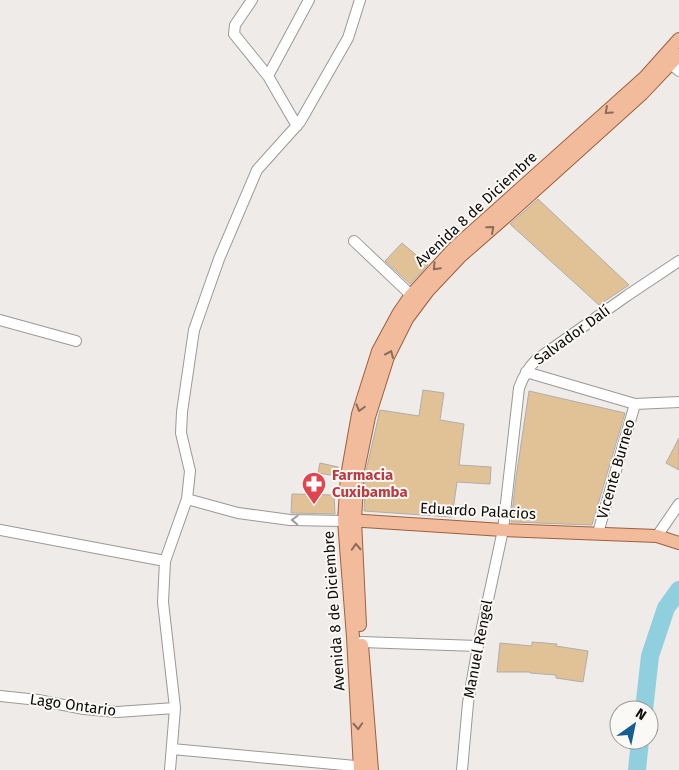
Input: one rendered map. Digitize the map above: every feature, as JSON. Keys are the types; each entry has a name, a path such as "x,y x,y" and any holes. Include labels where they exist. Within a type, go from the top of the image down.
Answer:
{"main road":[{"name":"Avenida 8 de Diciembre","path":"366,769 353,637 347,476 358,414 378,351 398,314 411,295 454,248 645,78 679,39"},
{"name":"Avenida 8 de Diciembre","path":"366,769 361,642 349,520 369,417 388,357 407,319 428,291 461,256 676,64"},
{"name":"Eduardo Palacios","path":"349,520 502,530 657,536 679,543"}],"street":[{"path":"252,0 235,25 234,34 268,76 296,126"},
{"path":"268,76 310,0"},
{"path":"170,770 175,708 163,602 165,561 187,499 190,471 181,433 194,330 218,259 257,170 300,122 348,38 360,0"},
{"path":"354,241 411,295"},
{"name":"Salvador Dalí","path":"502,530 519,388 526,372 536,360 679,261"},
{"path":"0,320 76,341"},
{"path":"526,372 635,404 679,402"},
{"name":"Vicente Burneo","path":"598,533 635,404"},
{"name":"Eduardo Palacios","path":"187,499 238,513 290,520 349,520"},
{"path":"657,536 679,504"},
{"path":"0,530 165,561"},
{"name":"Manuel Rengel","path":"462,770 468,704 502,530"},
{"path":"361,642 478,646"},
{"name":"Lago Ontario","path":"0,696 117,712 175,708"},
{"path":"172,749 366,769"}],"building":[{"path":"538,199 629,285 599,305 510,224"},
{"path":"402,243 428,265 410,284 385,261"},
{"path":"423,390 444,393 440,420 464,424 459,465 491,467 490,484 457,482 452,517 364,511 366,471 380,410 419,416"},
{"path":"529,391 625,413 592,525 511,522"},
{"path":"679,438 679,470 666,463"},
{"path":"320,463 338,467 337,476 318,473"},
{"path":"292,494 334,495 335,514 291,513"},
{"path":"532,642 557,644 556,646 588,651 583,682 556,678 556,675 530,672 497,672 500,643 532,646"}],"waterway":[{"path":"645,700 650,656 666,608 679,590"},
{"path":"637,770 639,750"}],"place":[{"name":"Farmacia Cuxibamba","path":"314,505"}]}
